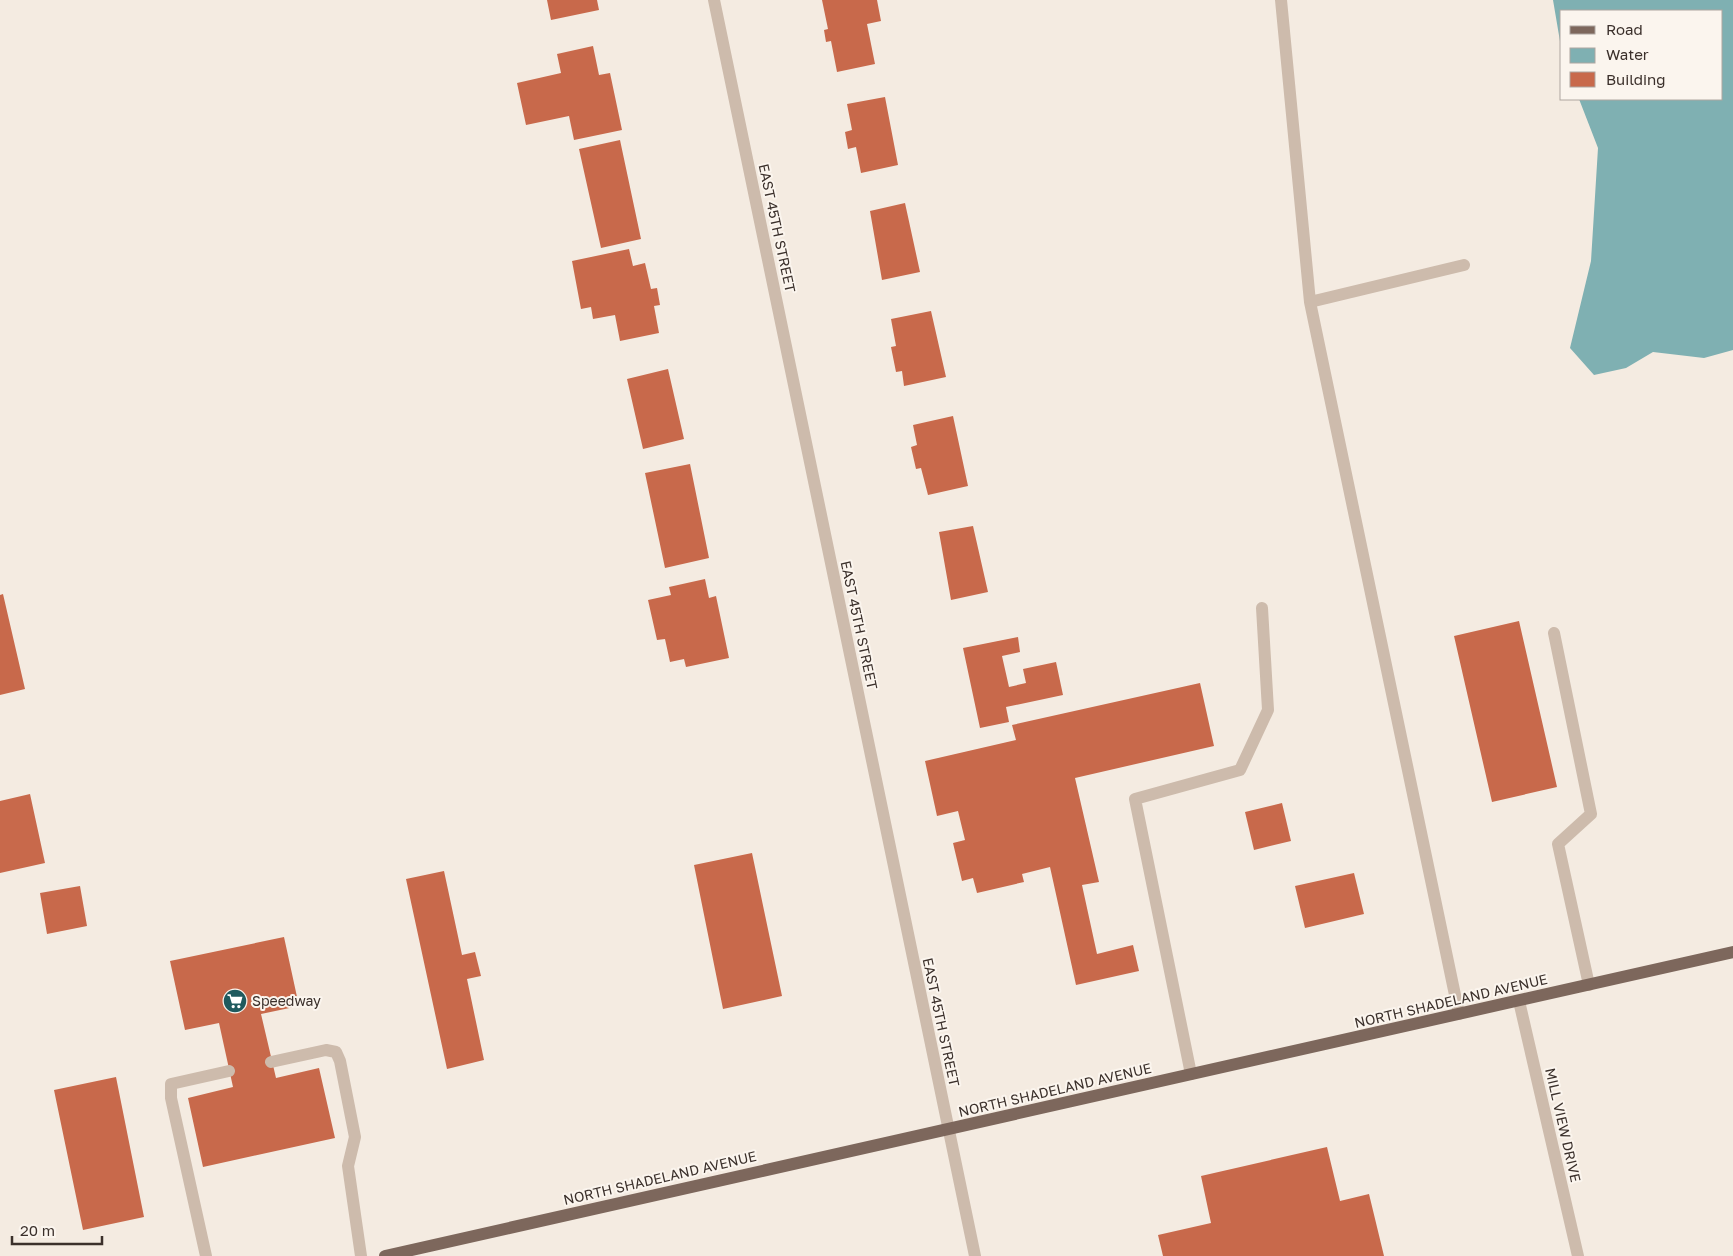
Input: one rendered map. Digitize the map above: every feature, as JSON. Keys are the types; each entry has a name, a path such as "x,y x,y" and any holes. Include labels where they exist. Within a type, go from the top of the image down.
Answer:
{"main road":[{"name":"NORTH SHADELAND AVENUE","path":"384,1256 1733,952"}],"street":[{"name":"EAST 45TH STREET","path":"714,0 975,1256"},
{"path":"1281,0 1310,302 1459,1014"},
{"path":"1310,302 1464,265"},
{"path":"1191,1074 1135,799 1240,770 1268,710 1262,608"},
{"path":"1554,633 1591,814 1558,844 1589,985"},
{"name":"MILL VIEW DRIVE","path":"1519,1001 1578,1256"},
{"path":"271,1062 326,1050 336,1052 340,1061 355,1137 348,1166 361,1256"},
{"path":"206,1256 192,1199 171,1098 170,1084 230,1071"}],"water":[{"path":"1553,0 1733,0 1733,350 1704,358 1653,352 1626,368 1594,375 1570,348 1591,261 1598,148 1579,100 1723,100 1723,10 1560,10 1560,41"}],"building":[{"path":"547,0 597,0 599,10 551,20"},
{"path":"822,0 877,0 881,21 867,24 875,64 837,72 831,41 826,42 824,30 828,29"},
{"path":"593,46 599,75 610,73 622,130 574,140 569,116 526,125 517,83 561,73 557,54"},
{"path":"885,97 898,165 861,173 856,147 848,149 845,132 852,130 847,104"},
{"path":"620,140 641,239 601,248 579,149"},
{"path":"905,203 920,272 882,280 870,211"},
{"path":"629,249 633,266 645,263 651,289 657,288 660,305 654,306 659,333 620,341 615,315 593,319 591,307 581,309 572,261"},
{"path":"931,311 946,377 904,386 902,371 896,372 891,347 896,346 891,319"},
{"path":"668,369 684,439 643,449 627,379"},
{"path":"953,416 968,486 928,495 921,468 916,469 911,447 917,445 913,425"},
{"path":"690,464 709,558 665,568 645,473"},
{"path":"973,526 988,592 951,600 939,532"},
{"path":"705,579 709,598 716,596 729,658 686,667 684,659 670,662 665,639 657,640 648,600 671,595 669,587"},
{"path":"3,594 25,689 0,695 0,595"},
{"path":"1519,621 1557,787 1492,802 1454,636"},
{"path":"1018,637 1020,652 1002,656 1009,687 1026,683 1023,669 1056,662 1063,695 1006,707 1009,722 980,728 963,648"},
{"path":"1200,683 1214,746 1075,778 1099,882 1082,885 1097,954 1133,945 1139,971 1076,985 1050,867 1022,874 1024,882 977,893 973,878 962,881 953,843 965,840 958,811 937,816 925,761 1016,740 1012,725"},
{"path":"30,794 45,863 0,873 0,801"},
{"path":"1282,803 1291,841 1254,850 1245,812"},
{"path":"752,853 782,996 723,1009 694,865"},
{"path":"444,871 462,955 475,952 481,976 467,979 484,1060 447,1069 406,879"},
{"path":"1354,873 1364,914 1305,928 1295,886"},
{"path":"80,886 87,926 47,934 40,893"},
{"path":"284,937 299,1006 261,1014 276,1078 319,1068 335,1138 203,1167 188,1098 233,1087 219,1023 185,1030 170,961"},
{"path":"116,1077 144,1217 83,1230 54,1090"},
{"path":"1327,1147 1340,1201 1369,1194 1384,1256 1163,1256 1158,1235 1211,1223 1201,1176"}],"place":[{"name":"Speedway","path":"235,1001"}]}
